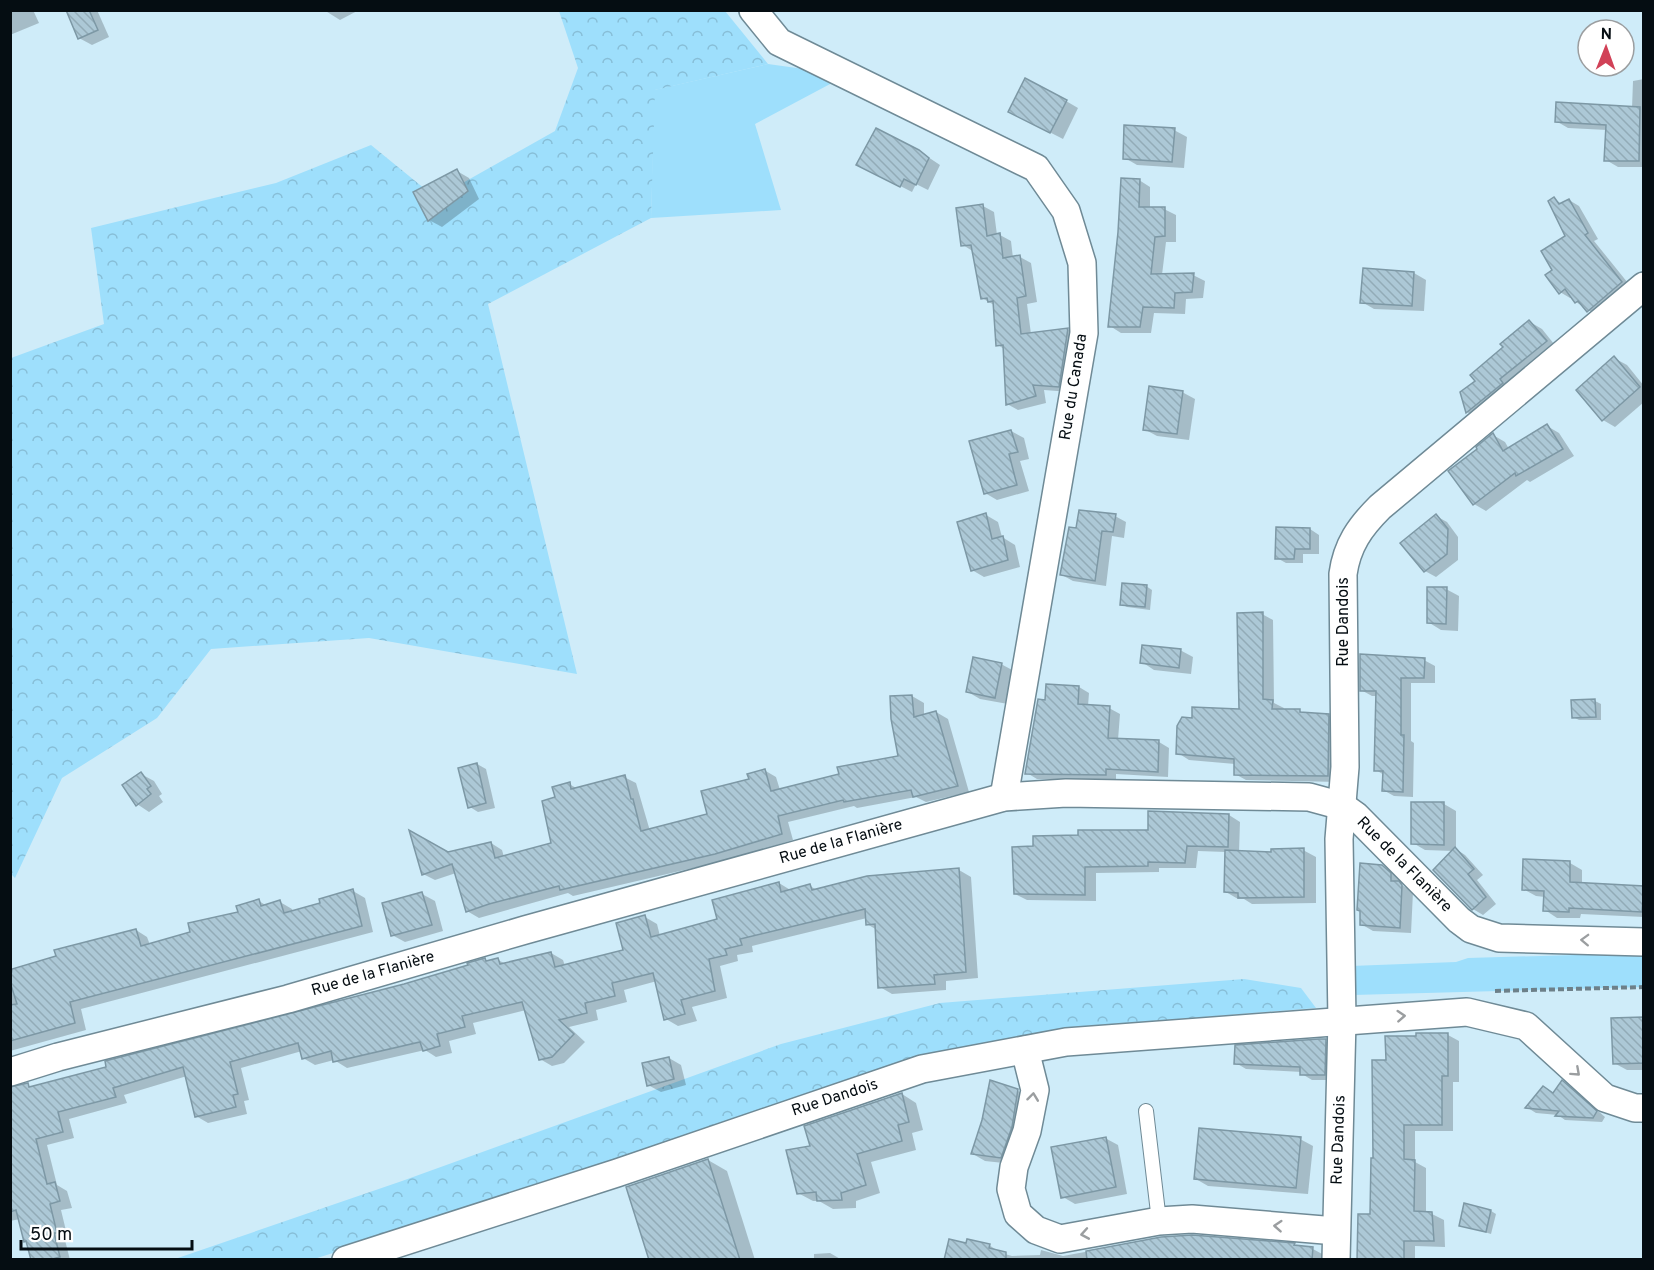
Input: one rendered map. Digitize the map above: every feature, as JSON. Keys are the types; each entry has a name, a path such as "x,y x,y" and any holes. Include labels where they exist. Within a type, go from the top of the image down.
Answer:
{"street":[{"name":"Rue du Canada","path":"753,10 779,42 1035,168 1066,211 1082,263 1084,333 1004,797"},
{"name":"Rue Dandois","path":"1336,1260 1342,1020 1339,839 1345,767 1343,574 1346,557 1353,538 1380,507 1644,286"},
{"name":"Rue de la Flanière","path":"10,1072 58,1057 288,999 525,930 1004,797 1066,793 1309,797 1342,806 1371,829 1459,921 1471,930 1499,938 1644,942"},
{"path":"1342,1020 1467,1012 1526,1026 1605,1098 1635,1108 1644,1108"},
{"name":"Rue Dandois","path":"346,1260 617,1173 922,1069 1066,1042 1342,1020"},
{"path":"1026,1050 1035,1090 1027,1131 1014,1167 1011,1189 1018,1214 1036,1230 1060,1239 1159,1221 1192,1219 1336,1231"}],"lane":[{"path":"1146,1111 1159,1221"}],"green space":[{"path":"559,11 725,11 768,64 655,90 651,218 488,304 577,674 369,638 211,649 157,718 62,778 15,878 11,874 11,358 104,324 91,228 276,183 371,145 436,198 555,131 578,68"},
{"path":"768,64 847,75 755,124 781,210 651,218 654,90"},
{"path":"1643,953 1643,987 1353,995 1351,966 1456,962 1468,958"},
{"path":"1244,979 1301,988 1316,1008 1090,1026 884,1067 745,1123 314,1259 172,1260 402,1181 781,1044 940,1003"}],"building":[{"path":"66,10 89,10 98,30 78,39"},
{"path":"1025,78 1067,100 1050,133 1008,112"},
{"path":"1556,102 1640,107 1639,161 1604,161 1606,125 1555,122"},
{"path":"1124,125 1175,128 1172,162 1123,159"},
{"path":"876,128 919,150 929,158 916,185 904,179 900,187 856,165"},
{"path":"457,169 468,191 428,221 413,192"},
{"path":"1121,178 1140,179 1139,207 1165,207 1165,236 1155,237 1151,274 1194,273 1192,292 1175,293 1174,308 1143,307 1140,327 1108,327"},
{"path":"1554,197 1559,204 1569,199 1588,233 1585,235 1622,282 1587,312 1578,301 1575,303 1565,289 1559,294 1545,275 1552,270 1541,251 1565,236 1548,201"},
{"path":"983,204 987,236 1000,233 1003,258 1020,255 1026,296 1017,298 1021,334 1068,328 1059,387 1033,385 1036,396 1006,405 1003,345 996,346 993,301 988,302 987,298 981,299 971,245 961,246 956,208"},
{"path":"1363,268 1414,272 1412,306 1360,303"},
{"path":"1529,320 1547,341 1500,379 1503,383 1466,413 1460,392 1475,381 1470,375 1503,347 1500,344"},
{"path":"1614,356 1640,387 1602,421 1576,390"},
{"path":"1149,386 1183,391 1177,434 1143,430"},
{"path":"1547,424 1563,449 1516,476 1515,473 1473,505 1448,471 1477,449 1476,447 1493,433 1503,451"},
{"path":"1011,430 1018,452 1009,454 1017,485 984,494 969,441"},
{"path":"1079,510 1116,514 1113,532 1102,531 1095,581 1060,575 1069,527 1076,528"},
{"path":"986,513 992,539 1003,536 1008,560 971,571 957,522"},
{"path":"1436,514 1448,529 1447,554 1424,572 1400,543"},
{"path":"1276,527 1310,528 1310,549 1295,549 1294,559 1275,559"},
{"path":"1122,583 1147,585 1145,607 1120,605"},
{"path":"1427,587 1447,587 1446,624 1427,623"},
{"path":"1263,612 1263,699 1273,700 1272,709 1300,709 1300,712 1329,714 1328,776 1234,775 1234,759 1176,754 1177,726 1182,717 1192,718 1192,707 1239,709 1237,613"},
{"path":"1142,645 1181,649 1179,668 1140,663"},
{"path":"1360,654 1425,658 1424,678 1401,678 1401,735 1404,735 1403,792 1382,791 1383,771 1374,771 1376,691 1360,691"},
{"path":"973,657 1002,663 995,698 966,692"},
{"path":"1046,684 1079,686 1078,704 1110,706 1108,738 1159,740 1158,772 1106,769 1106,775 1025,774 1038,699 1045,700"},
{"path":"912,695 914,717 936,711 958,786 913,797 911,790 844,802 843,800 778,816 782,834 715,854 560,890 559,886 466,912 452,864 422,875 409,830 448,852 491,842 495,858 551,843 542,801 555,797 552,787 570,782 571,789 625,775 641,831 707,814 701,791 749,779 747,774 765,769 771,791 839,774 837,767 898,756 891,719 890,696"},
{"path":"1595,699 1596,717 1572,718 1571,700"},
{"path":"477,763 486,803 468,808 458,768"},
{"path":"141,772 151,786 147,789 151,794 136,806 122,785"},
{"path":"1411,802 1444,802 1444,845 1411,844"},
{"path":"1148,811 1229,814 1228,847 1187,846 1185,863 1148,862 1148,866 1085,867 1085,895 1014,894 1012,847 1033,846 1033,836 1078,835 1078,830 1148,830"},
{"path":"1455,847 1474,869 1468,874 1486,897 1472,910 1433,870"},
{"path":"1304,848 1304,897 1238,898 1238,893 1224,892 1225,850 1271,852 1271,849"},
{"path":"1523,859 1570,861 1570,882 1644,886 1642,912 1569,908 1569,912 1543,911 1544,891 1522,890"},
{"path":"1360,863 1382,865 1391,873 1391,881 1399,881 1402,885 1400,928 1360,925 1360,911 1357,910"},
{"path":"959,868 966,972 934,975 935,984 878,988 875,924 866,925 865,909 740,939 742,945 725,949 727,955 709,959 715,991 681,1000 685,1014 664,1020 653,973 612,983 615,996 585,1003 587,1013 559,1020 574,1034 552,1057 539,1060 522,1002 462,1016 465,1027 437,1034 440,1046 423,1051 420,1042 333,1062 331,1051 302,1059 298,1043 230,1062 238,1094 233,1095 236,1107 195,1117 183,1067 113,1088 116,1097 58,1112 63,1132 36,1139 47,1184 55,1182 60,1201 50,1204 60,1257 31,1260 16,1210 10,1212 10,1087 28,1083 29,1087 106,1067 105,1061 404,984 485,958 486,961 498,958 500,964 551,952 555,967 623,950 616,923 645,915 651,937 717,919 712,900 779,882 781,892 810,884 812,890 867,876"},
{"path":"353,889 362,926 70,1002 75,1023 10,1041 10,1005 17,1004 10,982 12,969 56,956 54,950 136,929 141,946 190,932 188,923 238,912 236,906 259,899 261,906 280,900 284,913 320,903 319,899"},
{"path":"422,892 432,925 391,936 382,903"},
{"path":"1643,1017 1644,1063 1613,1064 1611,1018"},
{"path":"1416,1033 1448,1033 1448,1076 1442,1076 1442,1125 1404,1125 1404,1159 1415,1160 1414,1211 1432,1212 1434,1241 1404,1241 1404,1260 1357,1260 1358,1214 1370,1214 1371,1158 1373,1158 1372,1060 1386,1060 1385,1036 1416,1036"},
{"path":"1326,1039 1325,1075 1300,1075 1300,1067 1234,1064 1235,1045"},
{"path":"669,1057 674,1079 647,1086 642,1063"},
{"path":"990,1080 1018,1089 1012,1127 1001,1158 971,1154 982,1120"},
{"path":"1562,1080 1597,1111 1593,1118 1555,1116 1559,1111 1525,1108 1543,1086 1553,1093"},
{"path":"902,1093 909,1122 898,1125 902,1141 857,1154 866,1185 841,1193 842,1200 817,1201 816,1192 797,1194 786,1150 810,1146 804,1126"},
{"path":"1199,1128 1301,1137 1296,1188 1194,1179"},
{"path":"1106,1137 1116,1187 1061,1198 1051,1147"},
{"path":"708,1159 740,1260 649,1260 626,1187"},
{"path":"1464,1203 1491,1210 1486,1232 1459,1226"},
{"path":"1192,1235 1295,1243 1294,1245 1313,1247 1312,1260 1087,1260 1086,1251 1161,1237"},
{"path":"949,1239 966,1243 967,1239 990,1244 989,1248 1006,1252 1006,1260 944,1260"}]}
